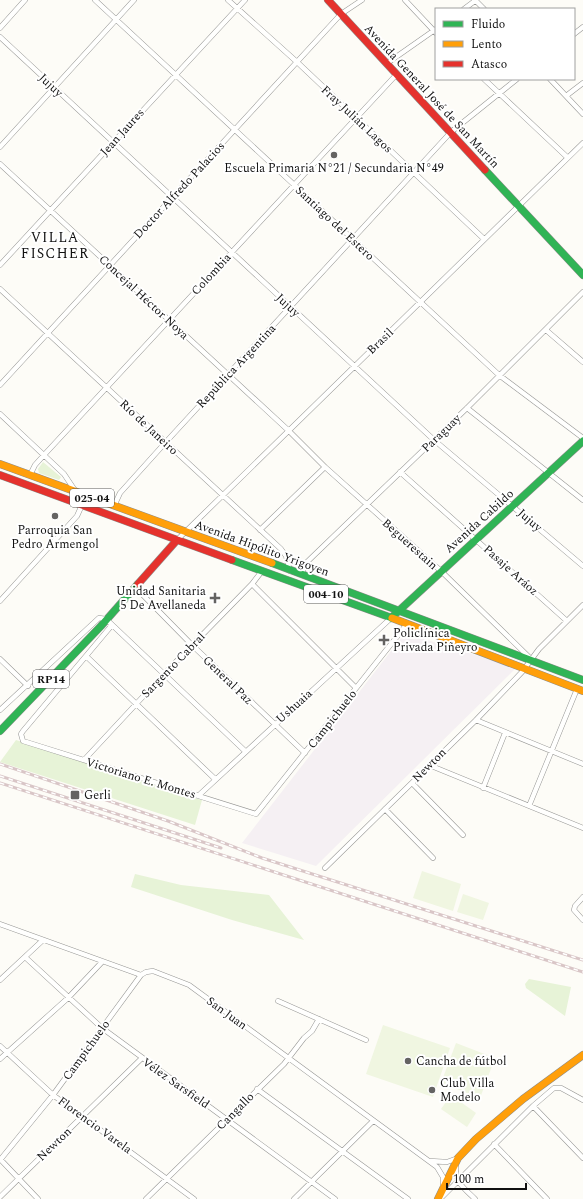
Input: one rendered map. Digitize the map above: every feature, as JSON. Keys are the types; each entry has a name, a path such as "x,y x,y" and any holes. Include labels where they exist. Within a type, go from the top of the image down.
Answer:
{"main road":[{"name":"Avenida General José de San Martín","path":"328,0 583,275"},
{"name":"Avenida Cabildo","path":"391,618 440,571 583,441"},
{"name":"Avenida Hipólito Yrigoyen","path":"0,464 399,610 583,680"},
{"name":"Avenida Hipólito Yrigoyen","path":"0,475 391,618 580,690"},
{"name":"RP14","path":"0,731 136,588 177,540"},
{"path":"439,1199 458,1158 476,1139 523,1099 583,1055"}],"street":[{"path":"0,28 25,0"},
{"name":"Santiago del Estero","path":"95,0 499,375 583,438"},
{"path":"0,147 134,0"},
{"name":"Fray Julián Lagos","path":"228,0 297,62 484,238"},
{"name":"Jean Jaures","path":"0,265 245,0"},
{"name":"Doctor Alfredo Palacios","path":"0,385 341,14 362,0"},
{"path":"386,64 435,31 405,0"},
{"path":"465,8 476,0 483,8"},
{"path":"575,33 583,27"},
{"name":"Jujuy","path":"0,38 434,440 513,505 583,566"},
{"name":"Colombia","path":"30,475 35,465 44,455 293,184 396,75"},
{"path":"485,80 568,157"},
{"name":"República Argentina","path":"114,506 120,493 165,442 353,240 413,172 451,132 516,80"},
{"path":"551,80 583,114"},
{"path":"566,96 583,83"},
{"name":"Brasil","path":"177,540 484,238 583,143"},
{"name":"Concejal Héctor Noya","path":"0,164 288,430"},
{"name":"Río de Janeiro","path":"0,289 281,549 286,556 290,571"},
{"name":"Paraguay","path":"300,574 307,562 467,408 583,292"},
{"path":"546,330 583,362"},
{"path":"467,408 583,500"},
{"path":"0,414 64,474 76,492"},
{"name":"Beguerestain","path":"288,430 325,467 440,571 531,659"},
{"path":"260,530 325,467"},
{"name":"Pasaje Aráoz","path":"400,472 567,621"},
{"path":"0,601 77,516 82,505"},
{"name":"Sargento Cabral","path":"84,760 164,674 252,584 262,571"},
{"path":"252,584 356,688"},
{"name":"General Paz","path":"136,588 192,645 305,753"},
{"name":"Newton","path":"325,868 476,720 525,668 531,659 583,605"},
{"path":"0,710 28,686 99,618 106,619 245,751"},
{"name":"Ushuaia","path":"198,796 245,751 391,618"},
{"name":"Campichuelo","path":"256,814 407,624"},
{"path":"112,625 86,656 135,705 215,779"},
{"name":"Victoriano E. Montes","path":"86,656 22,731 22,738 26,743 256,814"},
{"path":"0,659 28,686"},
{"path":"529,806 580,690"},
{"path":"476,720 583,764"},
{"path":"483,788 505,732"},
{"path":"429,765 583,828"},
{"path":"412,783 463,835"},
{"path":"385,809 433,858"},
{"path":"583,897 575,906 576,913 583,920"},
{"name":"San Juan","path":"0,924 141,975 149,971 153,971 184,983 428,1160 441,1172 443,1190"},
{"path":"0,980 43,940"},
{"name":"Vélez Sarsfield","path":"25,957 102,1028 335,1199"},
{"path":"0,1060 68,998 102,962"},
{"name":"Campichuelo","path":"0,1160 53,1094 141,975"},
{"path":"278,1001 366,1040"},
{"name":"Cangallo","path":"146,1199 288,1058 304,1038 312,1031 319,1019"},
{"name":"Florencio Varela","path":"0,1046 53,1094 194,1199"},
{"name":"Newton","path":"0,1196 142,1058"},
{"path":"439,1199 533,1106 554,1088 558,1087 583,1100"},
{"path":"257,1089 408,1199"},
{"path":"533,1106 583,1158"},
{"path":"294,1199 373,1121"},
{"path":"494,1144 547,1199"},
{"path":"428,1160 442,1163 458,1158 456,1175 458,1181 475,1199"},
{"path":"0,1160 38,1199"}],"shaded area":[{"path":"405,633 516,668 316,866 242,843"}],"green space":[{"path":"43,462 61,477 59,480 39,473 38,469"},
{"path":"16,740 202,800 195,825 0,762"},
{"path":"422,871 461,884 453,911 413,898"},
{"path":"135,874 181,885 269,895 304,940 232,920 131,887"},
{"path":"463,894 489,903 483,920 457,912"},
{"path":"529,979 571,987 565,1016 526,988 525,984"},
{"name":"Cancha de fútbol","path":"383,1025 450,1048 433,1097 366,1074"},
{"path":"456,1043 495,1058 480,1098 441,1083"},
{"path":"451,1095 476,1113 467,1127 441,1109"}],"railway":[{"path":"0,764 168,821 262,858 583,960"},
{"path":"0,776 221,848"},
{"path":"0,783 583,972"}],"traffic: fast":[{"path":"485,170 583,275"},
{"path":"391,618 583,441"},
{"path":"232,560 392,618"},
{"path":"272,563 583,680"},
{"path":"0,731 101,626 138,584"}],"traffic: slow":[{"path":"0,464 272,563"},
{"path":"392,618 583,691"},
{"path":"438,1199 458,1158 476,1139 523,1099 583,1055"}],"traffic: jam":[{"path":"328,0 485,170"},
{"path":"0,475 232,560"},
{"path":"138,584 177,540"}],"place":[{"name":"Escuela Primaria N°21 / Secundaria N°49","path":"334,155"},
{"name":"Parroquia San Pedro Armengol","path":"55,516"},
{"name":"Unidad Sanitaria 5 De Avellaneda","path":"215,598"},
{"name":"Policlínica Privada Piñeyro","path":"384,640"},
{"name":"Gerli","path":"75,795"},
{"name":"Cancha de fútbol","path":"408,1061"},
{"name":"Club Villa Modelo","path":"432,1090"}],"district":[{"name":"VILLA FISCHER","path":"55,246"}]}
